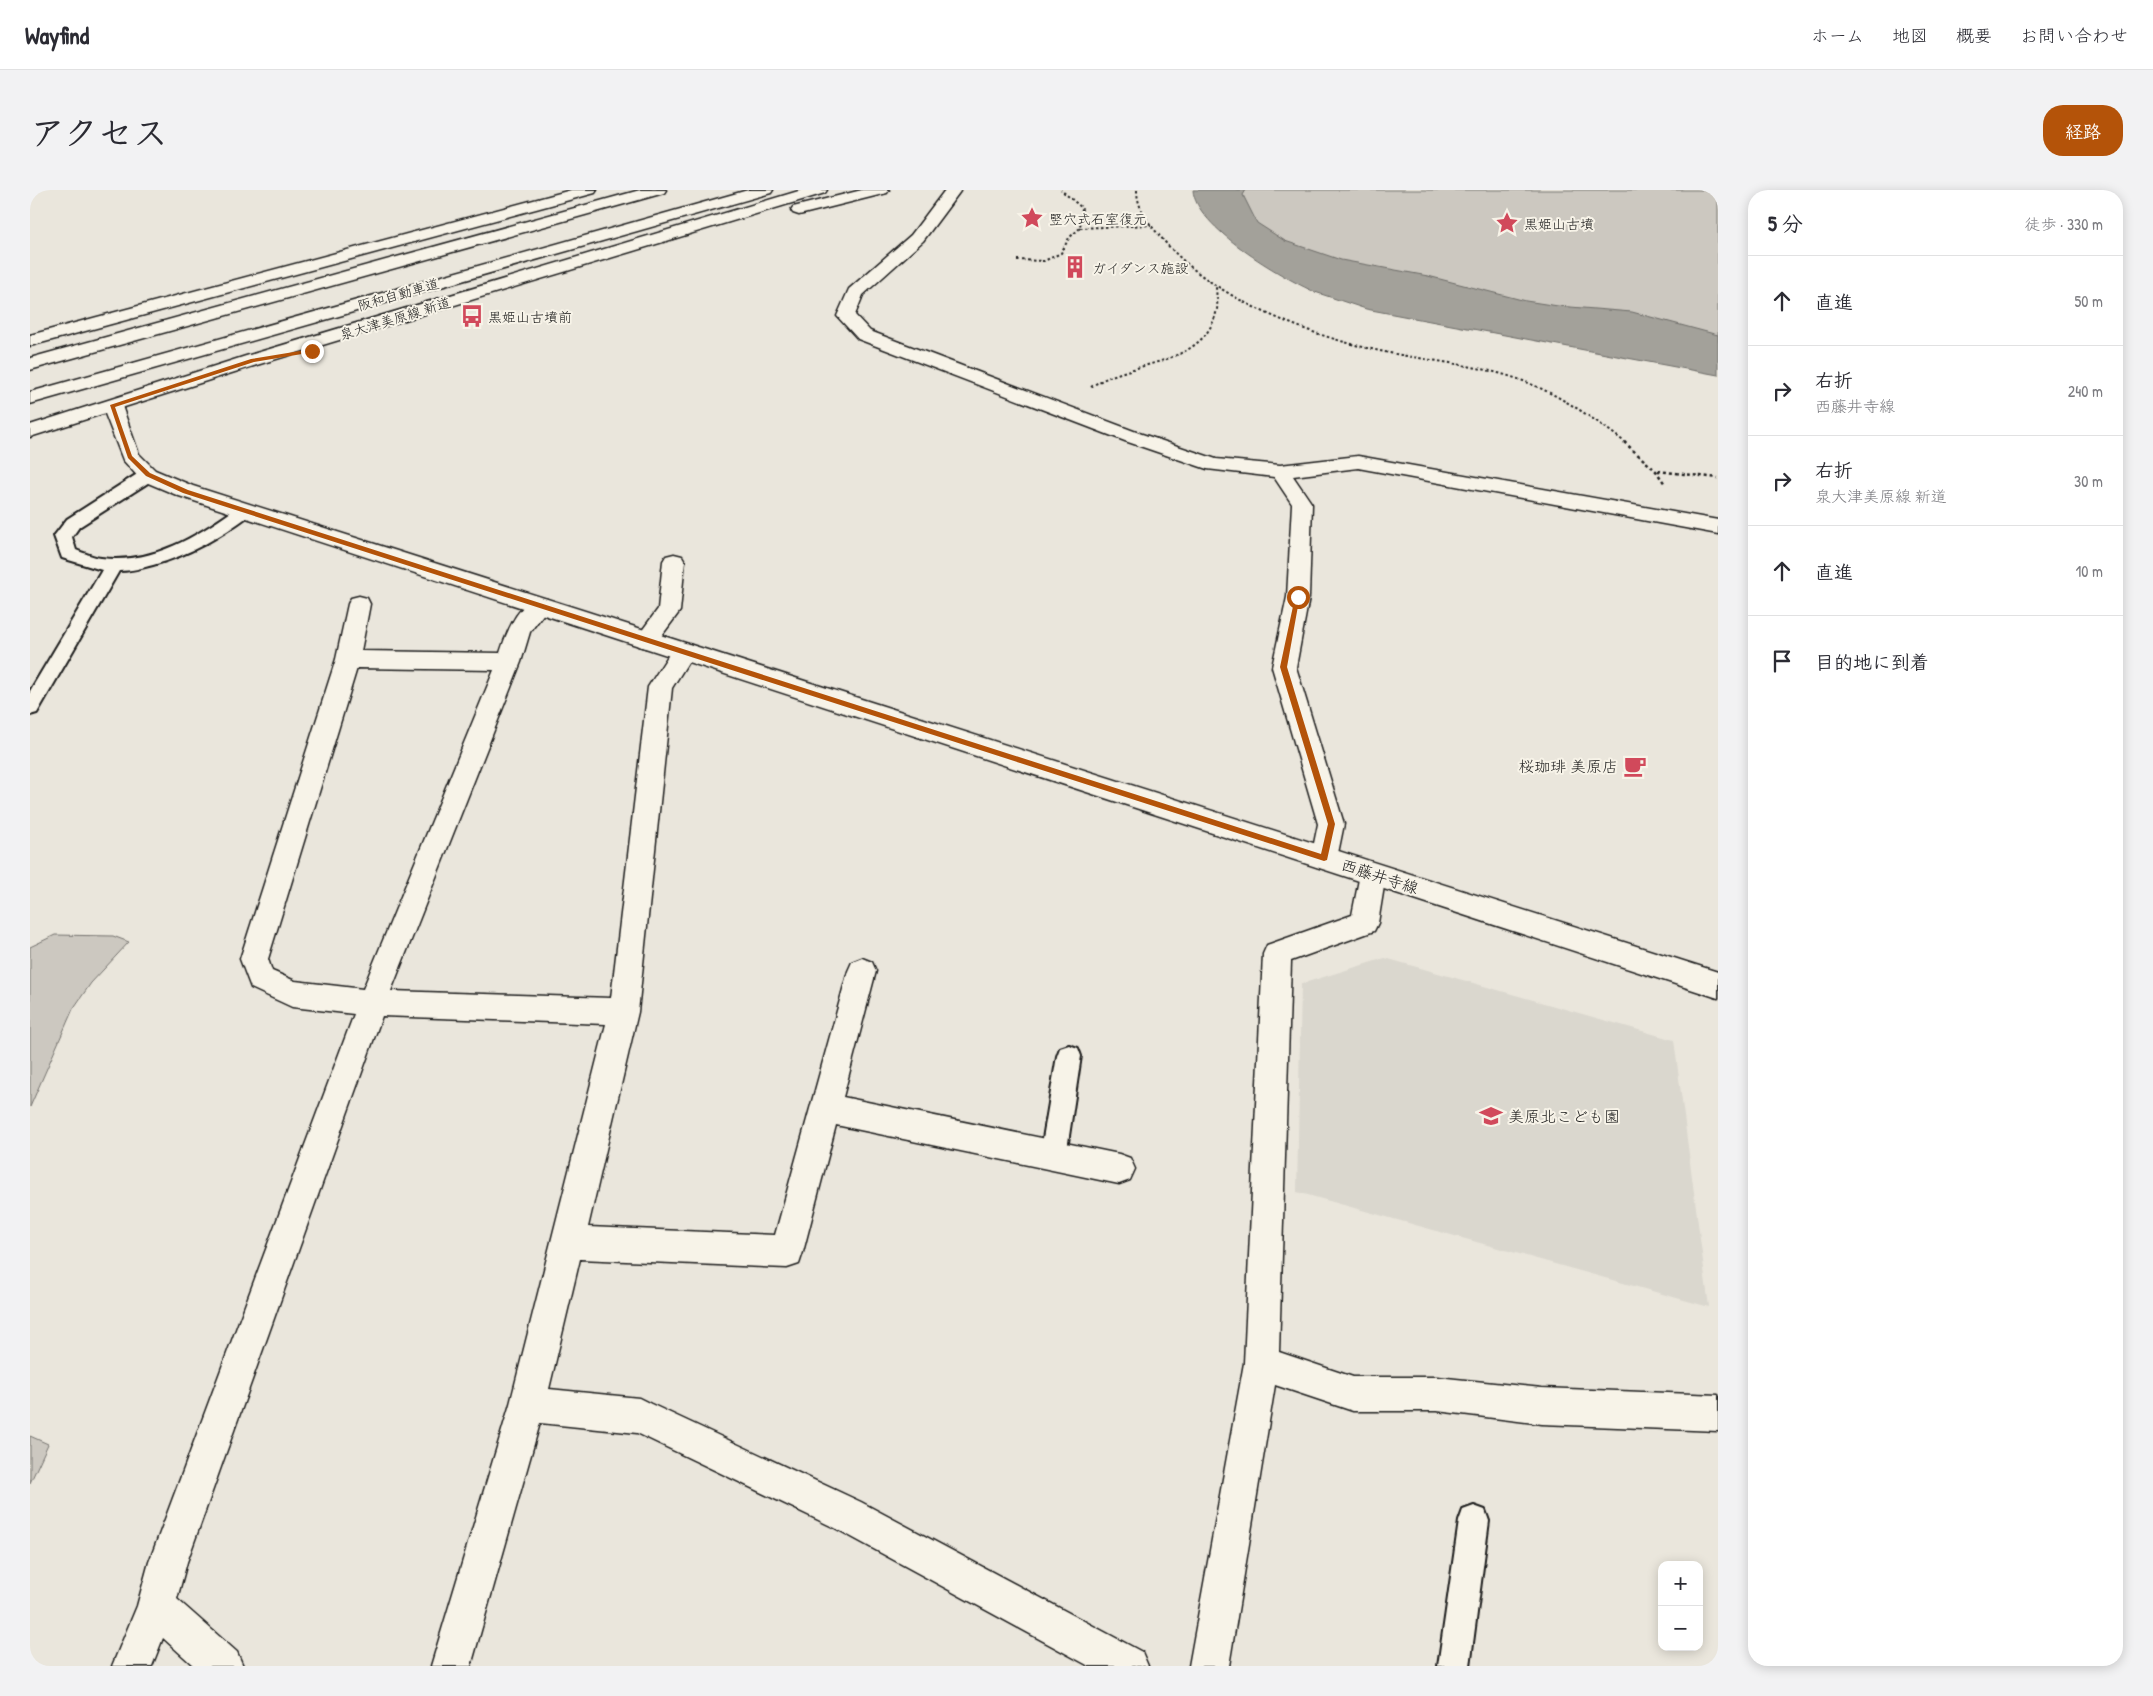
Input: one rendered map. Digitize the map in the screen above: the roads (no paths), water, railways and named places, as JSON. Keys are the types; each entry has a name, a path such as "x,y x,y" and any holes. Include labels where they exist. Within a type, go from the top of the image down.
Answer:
{"main road":[{"path":"316,263 398,228 544,190"},
{"path":"30,341 589,190"},
{"name":"阪和自動車道","path":"30,364 658,190"},
{"name":"阪和自動車道","path":"30,398 765,190"},
{"name":"泉大津美原線 新道","path":"30,431 253,360 818,190"},
{"path":"253,360 312,351 758,220 881,190"},
{"path":"953,190 917,238 856,293 846,316 864,336 1214,465 1280,471 1358,462 1718,526"},
{"name":"西藤井寺線","path":"112,406 130,456 148,475 186,491 1718,985"},
{"path":"1280,471 1302,504 1298,597 1284,667 1332,824 1324,858"},
{"path":"646,640 669,611 674,561"},
{"path":"359,604 348,659 254,959 261,979 292,994 372,1002 624,1012"},
{"path":"132,1666 156,1606 168,1562 372,1002 508,662 519,629 539,605"},
{"path":"451,1666 528,1404 624,1012 660,687 683,652"},
{"path":"348,659 508,662"},
{"path":"1209,1666 1261,1363 1277,954 1364,923 1374,874"},
{"path":"568,1242 787,1252 862,971"},
{"path":"825,1108 1119,1169"},
{"path":"1261,1363 1353,1394 1437,1394 1542,1406 1718,1413"},
{"path":"528,1404 639,1416 848,1515 1128,1666"},
{"path":"156,1606 223,1666"}],"lane":[{"path":"148,475 73,523 63,536 68,554 100,564 129,565 172,554 211,536 244,511"},
{"path":"30,708 114,564"},
{"path":"1053,1156 1069,1056"},
{"path":"1454,1666 1474,1521"}],"place":[{"name":"竪穴式石室復元","path":"1032,218"},
{"name":"黒姫山古墳","path":"1507,223"},
{"name":"ガイダンス施設","path":"1075,267"},
{"name":"黒姫山古墳前","path":"472,316"},
{"name":"桜珈琲 美原店","path":"1635,766"},
{"name":"美原北こども園","path":"1491,1116"}]}
